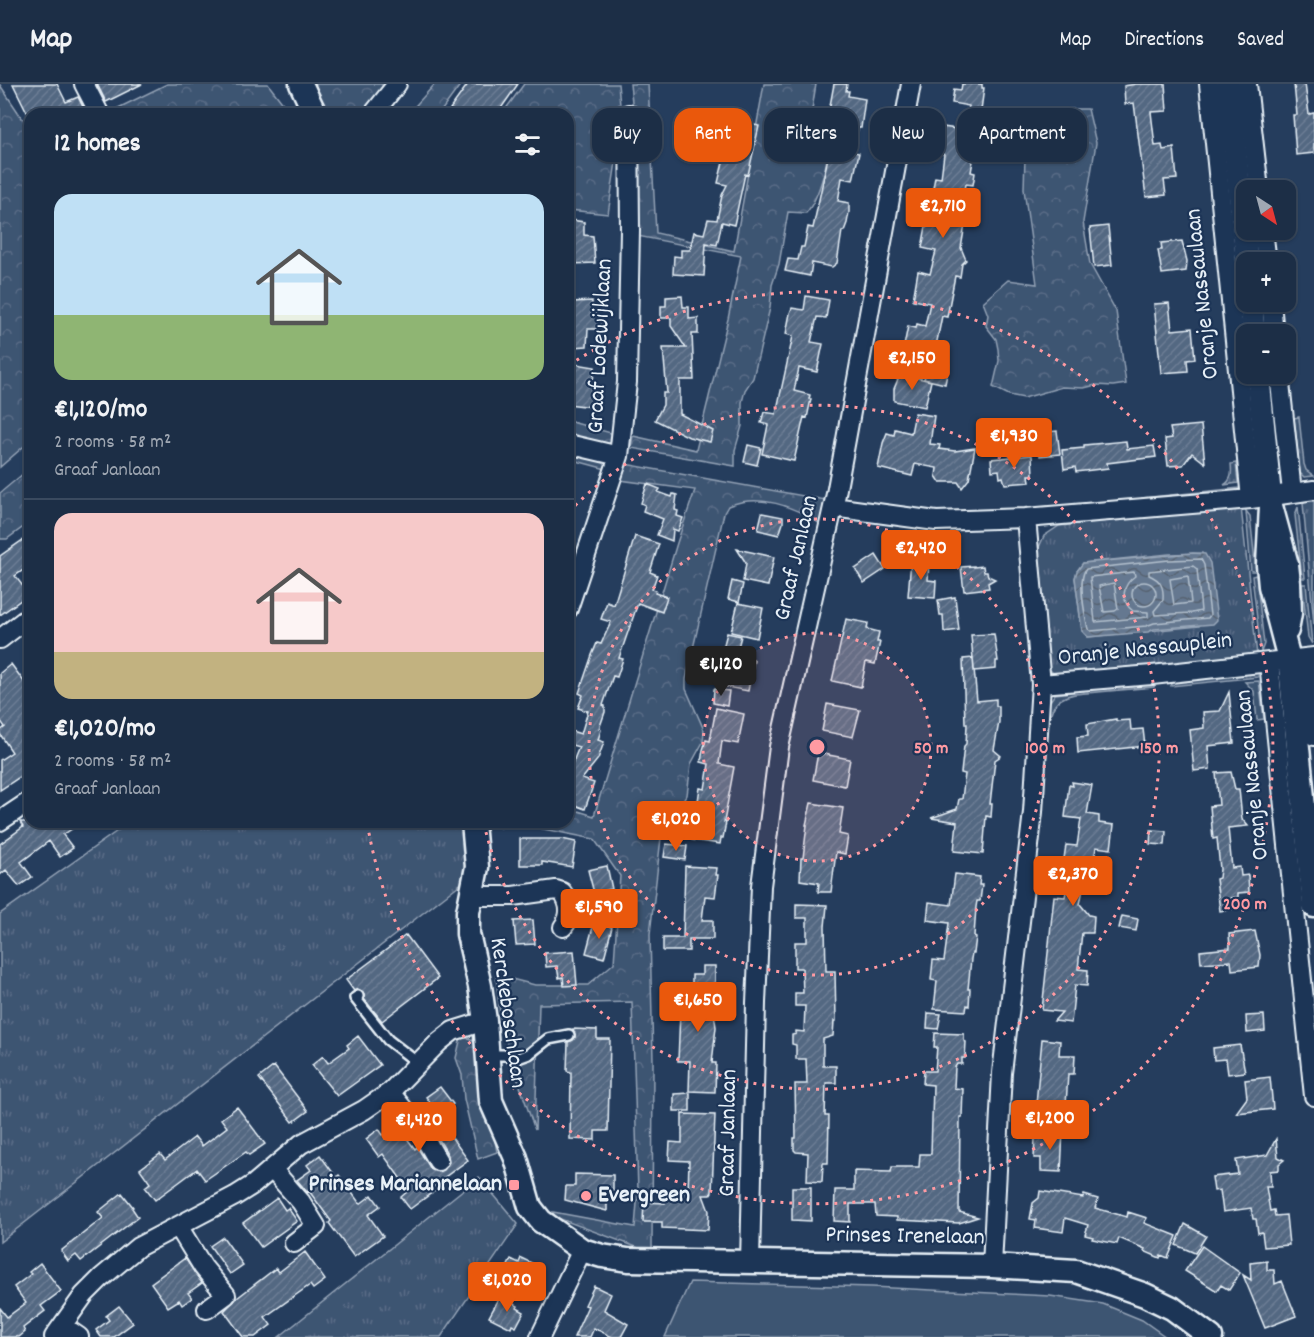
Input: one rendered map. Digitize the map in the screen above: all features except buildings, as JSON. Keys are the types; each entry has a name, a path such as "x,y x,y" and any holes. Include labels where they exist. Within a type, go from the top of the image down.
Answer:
{"street":[{"path":"84,84 96,108"},
{"path":"301,84 312,108"},
{"name":"Graaf Janlaan","path":"750,1262 761,886 779,747 833,507 911,84"},
{"name":"Oranje Nassaulaan","path":"1209,84 1271,498"},
{"name":"Oranje Nassaulaan","path":"1228,84 1246,252"},
{"path":"1247,84 1258,180"},
{"path":"378,108 394,86"},
{"name":"Graaf Lodewijklaan","path":"574,591 619,456 627,382 629,162"},
{"name":"Oranje Nassaulaan","path":"1259,384 1271,498"},
{"name":"Oranje Nassaulaan","path":"1278,384 1268,565 1270,586 1314,736"},
{"path":"574,445 619,456"},
{"path":"833,507 936,521 1026,518 1271,498 1314,490"},
{"name":"Oranje Nassauplein","path":"1026,518 1041,684 1071,683 1292,656"},
{"path":"0,639 24,621"},
{"name":"Oranje Nassaulaan","path":"1292,656 1314,906"},
{"name":"Oranje Nassaulaan","path":"1292,656 1314,1096"},
{"path":"992,1266 1002,1073 1033,812 1041,684"},
{"path":"0,821 24,805"},
{"name":"Kerckeboschlaan","path":"474,828 477,867 468,912 468,934 480,986 485,1021 491,1101 516,1158 530,1207 541,1221 582,1250"},
{"path":"472,896 513,896 556,890 562,892 569,906 570,915 563,927"},
{"path":"79,1337 59,1331 84,1295 120,1261 138,1247 235,1197 302,1144 364,1110 390,1092 439,1042 453,1031 485,1021"},
{"path":"390,1092 420,1130 438,1161"},
{"path":"272,1169 302,1202 316,1226 294,1243"},
{"path":"178,1226 203,1267 226,1295 207,1309"},
{"path":"540,1337 582,1250"},
{"name":"Prinses Irenelaan","path":"582,1250 628,1260 992,1266 1076,1271 1112,1282 1172,1308 1211,1337"}],"lane":[{"path":"358,996 355,998 388,1040 418,1063"},
{"path":"487,1055 518,1058 529,1054 548,1039 569,1035"}],"green space":[{"path":"167,84 268,84 286,108 118,108"},
{"path":"313,84 382,84 383,95 372,108 322,108"},
{"path":"435,84 461,84 443,108 413,108"},
{"path":"524,84 618,84 621,108 592,108 592,162 616,162 608,214 574,211 574,108 506,108"},
{"path":"630,84 648,84 649,108 633,108"},
{"path":"764,84 816,84 812,108 764,108 764,162 826,162 811,207 806,213 788,212 779,264 772,285 770,308 753,378 745,390 742,402 742,426 735,450 735,466 631,448 633,436 696,450 741,256 632,235 634,162 652,162 656,233 734,251 750,162 752,162"},
{"path":"0,85 24,121 24,446 0,467"},
{"path":"1088,109 1096,143 1083,222 1090,264 1116,311 1126,384 1096,385 1084,388 1062,387 1024,398 1009,395 993,387 999,361 998,349 996,339 986,326 988,315 983,302 1008,280 1037,284 1024,189 1025,162 1087,162"},
{"path":"1267,384 1272,384 1283,485 1281,487"},
{"path":"1299,417 1304,464 1306,470 1314,476 1304,477 1300,473 1294,418"},
{"path":"574,423 611,433 613,448 574,439"},
{"path":"574,454 608,462 606,469 574,460"},
{"path":"1236,463 1238,483 1224,485 1231,476 1231,464"},
{"path":"625,464 826,500 820,524 788,507 764,501 740,502 728,506 724,513 686,679 686,689 704,730 703,742 691,764 687,795 662,829 650,934 653,1061 652,1248 639,1248 555,1217 553,1212 635,1227 638,1191 632,1002 539,1004 535,1130 511,1060 500,1015 496,975 535,985 588,985 614,963 620,876 594,839 538,828 574,828 574,810 594,816 695,490 620,480"},
{"path":"24,473 24,526 7,539 0,539 0,493"},
{"path":"1239,488 1240,493 1143,504 1142,498"},
{"path":"1307,500 1314,500 1314,625 1303,503"},
{"path":"1241,507 1257,656 1061,675 1053,673 1047,667 1036,554 1044,536 1059,526","holes":["1202,553 1199,626 1088,637 1082,631 1075,578 1077,571 1083,563"]},
{"path":"1298,507 1305,578 1302,578 1295,515"},
{"path":"1246,511 1250,516 1256,571 1251,571"},
{"path":"1256,575 1264,644 1261,652 1252,576"},
{"path":"1302,584 1306,584 1312,644 1308,637"},
{"path":"1259,672 1258,677 1171,686 1170,680"},
{"path":"1259,681 1264,719 1257,720 1254,691 1245,682"},
{"path":"1154,682 1154,687 1067,696 1055,704 1048,724 1047,739 1045,739 1048,704 1055,694"},
{"path":"122,828 464,828 468,878 0,1242 0,914"},
{"path":"461,1037 471,1039 478,1046 497,1152 478,1159 464,1099 462,1075 456,1058"},
{"path":"479,1177 518,1224 441,1337 279,1337"},
{"path":"690,1282 872,1287 1050,1296 1103,1304 1142,1320 1166,1337 665,1337"}],"water":[{"path":"1193,553 1205,554 1210,563 1217,620 1213,624 1088,637 1082,631 1075,578 1083,563"}],"place":[{"name":"Prinses Mariannelaan","path":"514,1185"},
{"name":"Evergreen","path":"586,1196"}]}
